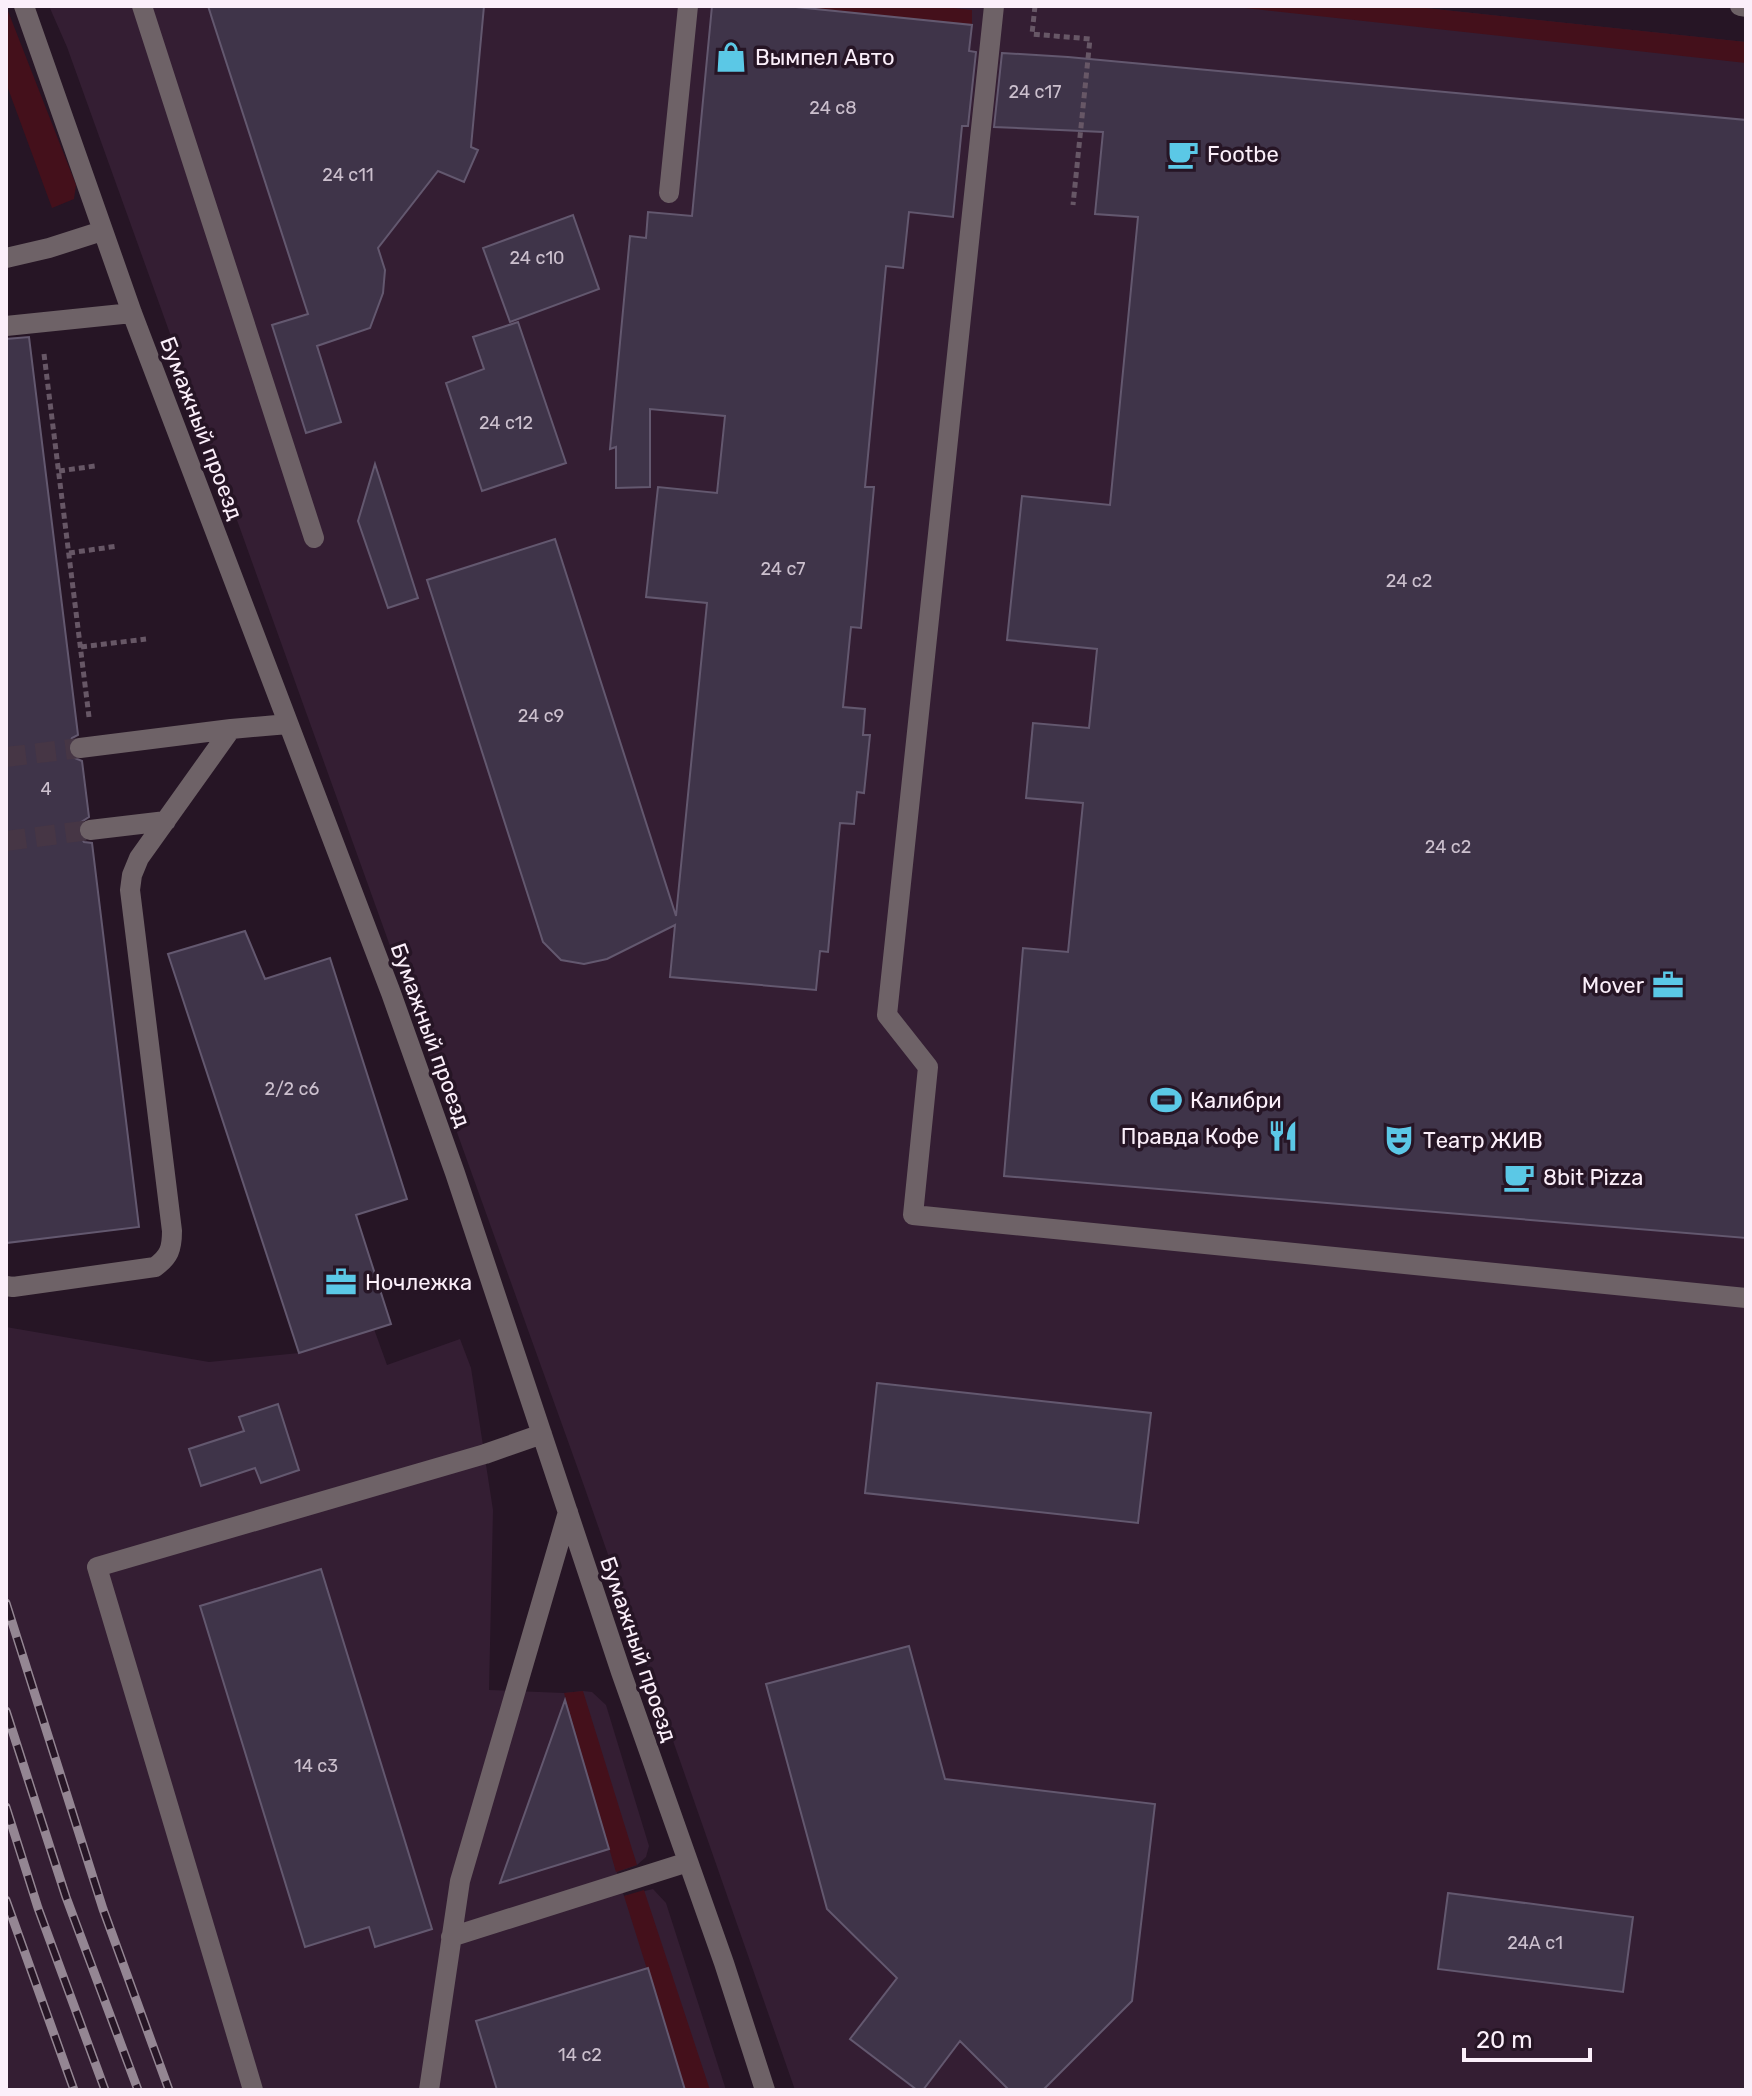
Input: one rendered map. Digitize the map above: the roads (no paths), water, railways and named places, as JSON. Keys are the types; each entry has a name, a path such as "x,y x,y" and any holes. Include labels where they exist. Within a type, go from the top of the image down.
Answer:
{"street":[{"name":"Бумажный проезд","path":"24,6 132,313 391,993 765,2090"},
{"path":"142,6 314,538"},
{"path":"669,193 688,6"},
{"path":"994,6 887,1015 928,1067 913,1215 1746,1298"},
{"path":"1740,6 1746,7"},
{"path":"6,258 102,231"},
{"path":"6,326 132,313"},
{"path":"86,747 288,724"},
{"path":"6,1286 141,1271 155,1267 166,1259 172,1249 130,890 139,858 231,729"},
{"path":"90,830 166,821"},
{"path":"253,2090 97,1567 485,1454 542,1434"},
{"path":"429,2090 460,1881 568,1512"},
{"path":"451,1937 688,1862"}],"tunnel":[{"path":"6,757 80,748"},
{"path":"6,841 90,830"}],"railway":[{"path":"6,1603 103,1909 169,2090"},
{"path":"6,1711 66,1897 138,2090"},
{"path":"6,1807 38,1908 105,2090"},
{"path":"6,1900 74,2090"}],"place":[{"name":"Вымпел Авто","path":"731,57"},
{"name":"Footbe","path":"1183,154"},
{"name":"Mover","path":"1668,985"},
{"name":"Калибри","path":"1166,1100"},
{"name":"Правда Кофе","path":"1283,1136"},
{"name":"Театр ЖИВ","path":"1399,1140"},
{"name":"8bit Pizza","path":"1519,1177"},
{"name":"Ночлежка","path":"341,1282"}]}
